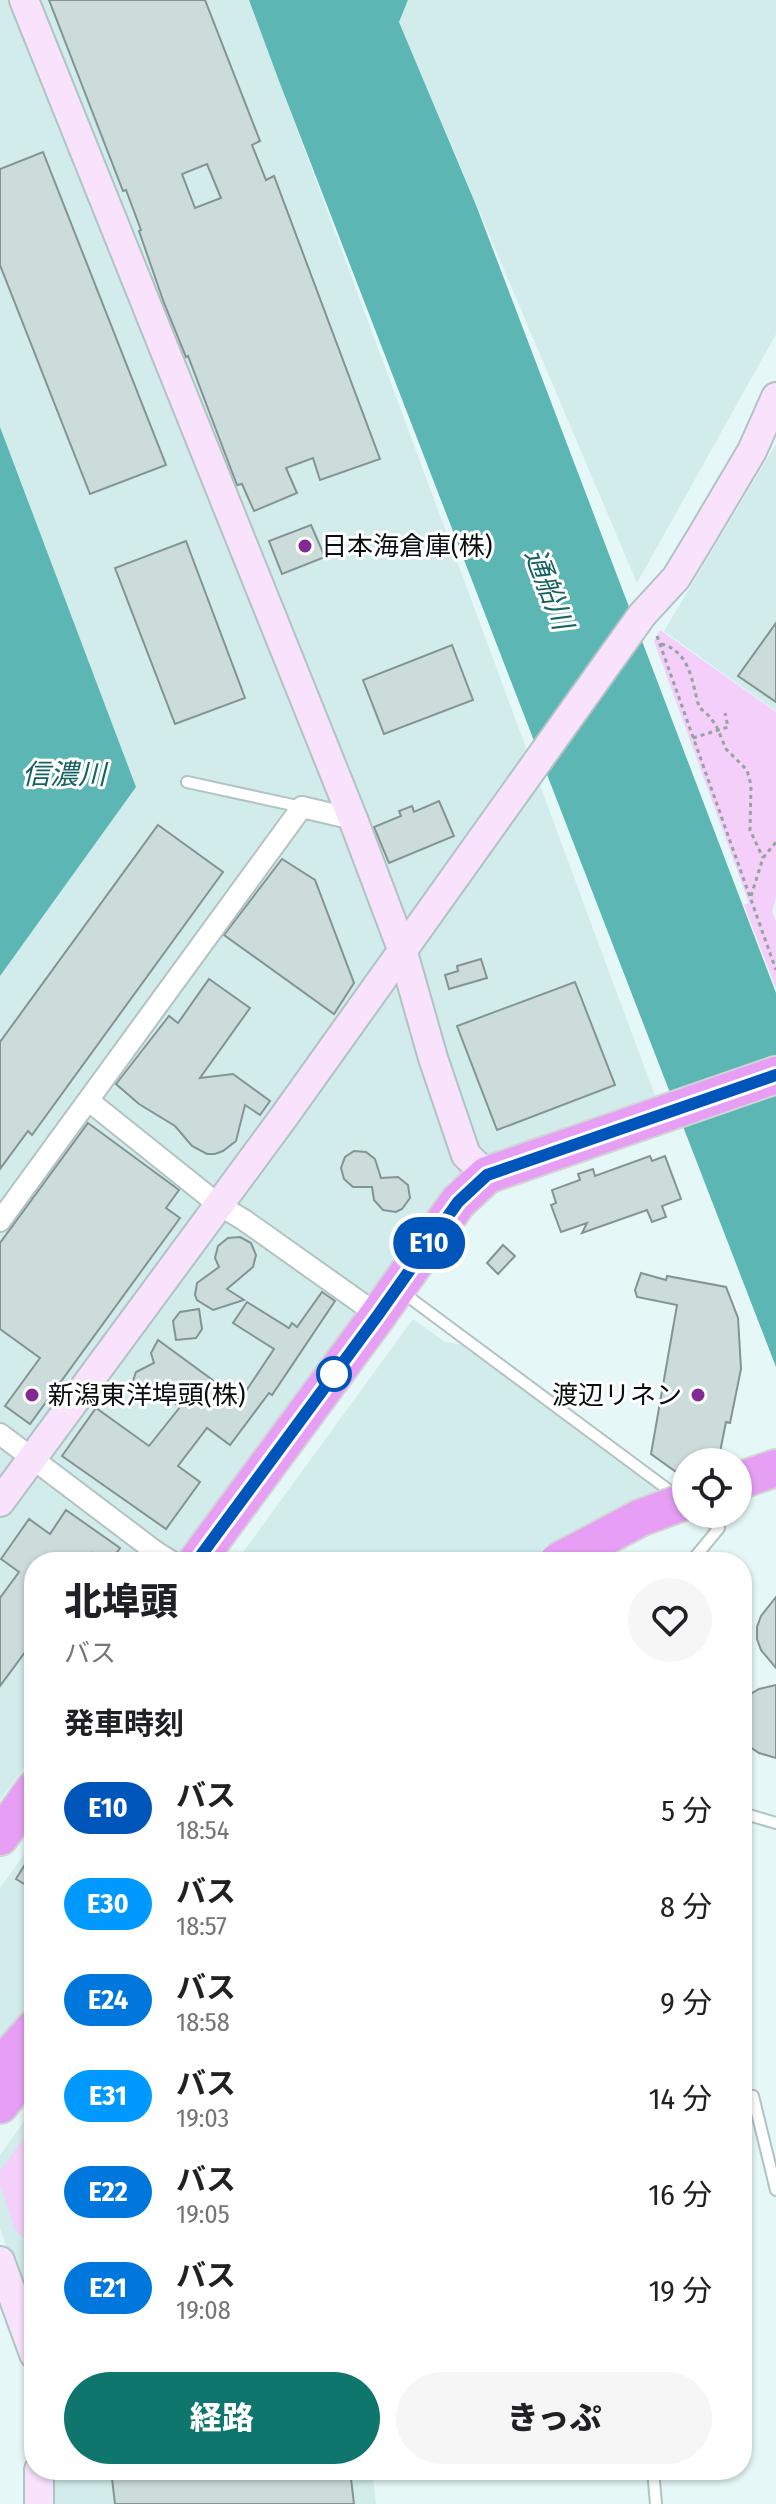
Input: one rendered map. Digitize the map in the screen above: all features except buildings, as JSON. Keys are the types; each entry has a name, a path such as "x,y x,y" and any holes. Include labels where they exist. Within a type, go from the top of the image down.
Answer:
{"highway":[{"path":"203,1552 458,1202 487,1175 776,1075"},
{"path":"752,1476 776,1468"},
{"path":"752,1496 776,1488"},
{"path":"576,1552 640,1518 672,1507"},
{"path":"615,1552 672,1526"},
{"path":"0,1837 24,1803"},
{"path":"0,2067 24,2039"},
{"path":"0,2105 24,2075"}],"street":[{"path":"24,0 353,819 402,949 433,1058 466,1155 487,1175"},
{"path":"0,1502 219,1205 514,795 649,626 752,451 776,397"},
{"path":"0,1221 302,807 353,819"},
{"path":"89,1101 219,1205 388,1302"},
{"path":"0,1434 156,1552"},
{"path":"0,2261 24,2327"},
{"path":"39,2480 39,2504"}],"lane":[{"path":"187,782 302,807"},
{"path":"388,1302 672,1493"},
{"path":"699,1552 719,1528"},
{"path":"752,1816 776,1823"},
{"path":"752,2096 776,2190"},
{"path":"654,2480 656,2504"}],"path":[{"path":"649,626 659,643 776,970"},
{"path":"659,643 671,646 680,654 691,673 699,707 719,731 726,749 747,770 751,785 750,830 763,858"},
{"path":"693,738 728,727 725,713"},
{"path":"750,897 763,858 776,842"}],"shaded area":[{"path":"0,0 249,0 655,1096 450,1180 186,1552 24,1552 24,1768 0,1800 0,976 136,787 0,427"},
{"path":"408,0 776,0 776,334 637,583 399,22"},
{"path":"776,444 776,711 664,631"},
{"path":"660,630 776,712 776,897 772,912 776,921 776,988 744,905 749,903 654,641"},
{"path":"413,1319 445,1342 465,1345 666,1494 598,1524 549,1552 243,1552"},
{"path":"24,1855 24,2022 0,2047 0,1888"},
{"path":"24,2122 24,2297 0,2228 0,2155"},
{"path":"24,2138 24,2238 15,2230 0,2184 0,2171"},
{"path":"49,2480 373,2480 376,2504 48,2504"}],"water":[{"name":"通船川","path":"249,0 408,0 399,22 476,205 776,993 776,1367 279,81"},
{"name":"信濃川","path":"0,427 136,787 0,976"}],"bus line":[{"name":"E10","path":"203,1552 458,1202 487,1175 776,1075"}],"place":[{"name":"日本海倉庫(株)","path":"305,546"},
{"name":"新潟東洋埠頭(株)","path":"32,1395"},
{"name":"渡辺リネン","path":"698,1395"}]}
